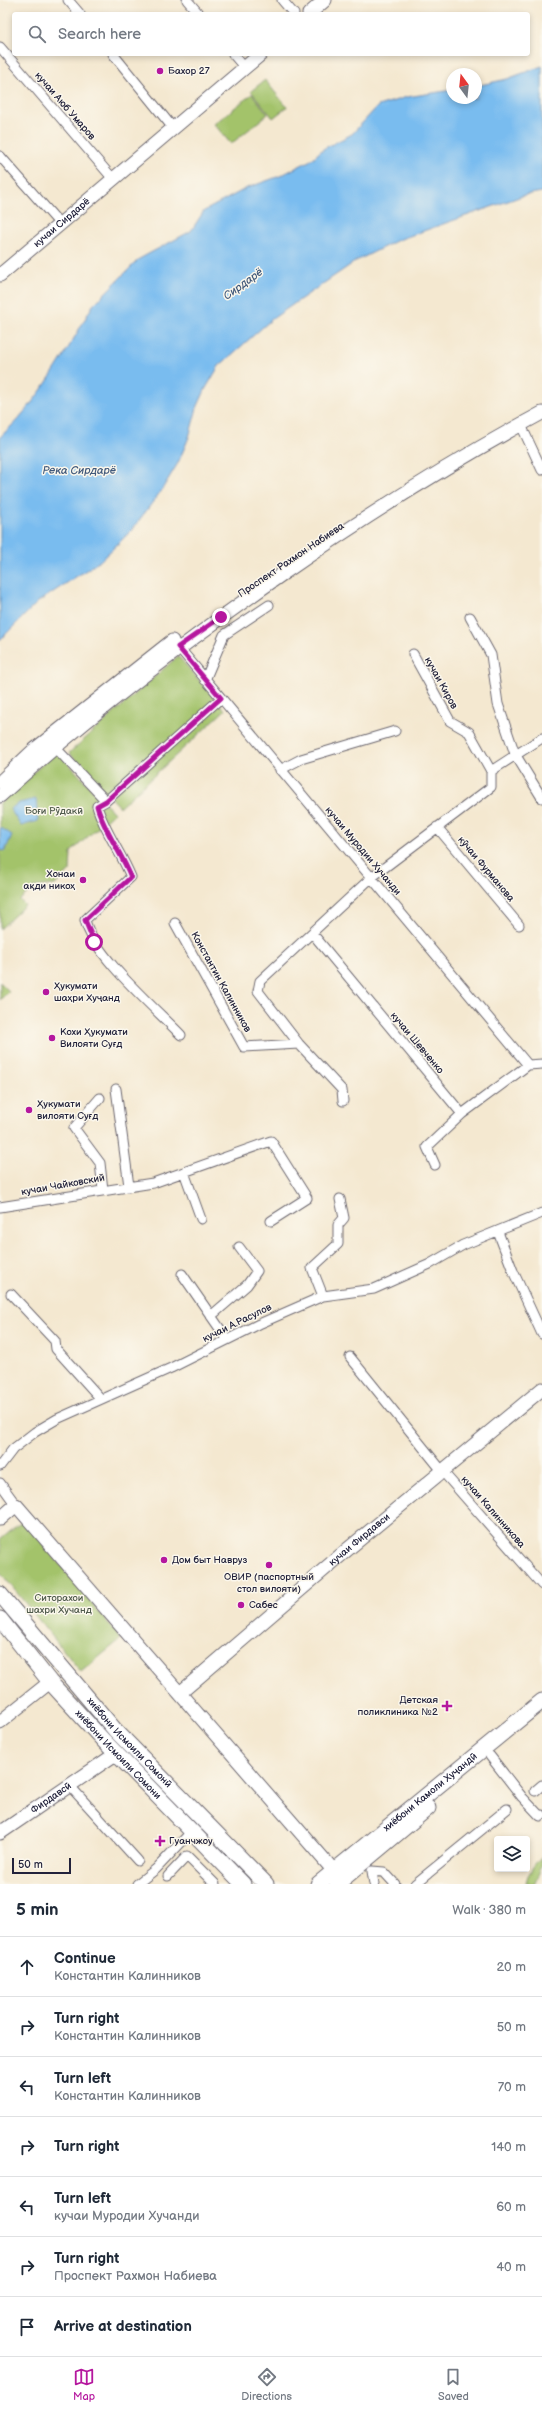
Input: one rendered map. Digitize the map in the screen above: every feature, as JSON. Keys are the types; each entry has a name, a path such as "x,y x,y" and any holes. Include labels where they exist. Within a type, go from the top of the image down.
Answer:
{"main road":[{"path":"311,12 325,0"},
{"name":"кучаи Сирдарё","path":"0,275 259,56"},
{"name":"Проспект Рахмон Набиева","path":"0,782 34,750 176,644 364,513 461,452 542,406"},
{"name":"Проспект Рахмон Набиева","path":"0,796 54,746 135,681 176,644 357,524 542,413"},
{"name":"кучаи Фирдавси","path":"180,1693 348,1549 542,1389"},
{"path":"0,1519 16,1505 303,1834 335,1877"},
{"name":"хиёбони Исмоили Сомонӣ","path":"0,1594 43,1647 115,1730 266,1884"},
{"name":"хиёбони Исмоили Сомони","path":"0,1620 50,1682 84,1719 243,1884"},
{"path":"0,1722 50,1682"},
{"name":"хиёбони Камоли Хуҷандӣ","path":"335,1877 542,1701"},
{"path":"84,1719 94,1717 98,1709"},
{"name":"хиёбони Камоли Хуҷандӣ","path":"318,1884 368,1866 490,1756 542,1712"},
{"name":"Фирдавсӣ","path":"0,1833 101,1762 117,1753"}],"street":[{"path":"68,0 78,12"},
{"path":"187,0 197,12"},
{"path":"282,0 292,12"},
{"name":"кучаи Аюб Умаров","path":"0,47 119,175"},
{"path":"115,56 174,128"},
{"path":"235,56 245,68"},
{"path":"0,156 60,224"},
{"path":"521,425 542,470"},
{"path":"205,680 224,635 269,605"},
{"path":"470,617 491,655 498,704 515,754 542,798"},
{"name":"кучаи Муродии Хучанди","path":"176,644 528,1065"},
{"name":"кучаи Киров","path":"413,654 450,721 469,732 491,771"},
{"path":"181,1035 122,974 94,942 87,928 85,920 131,877 125,861 100,818 97,806 106,801 221,698"},
{"path":"280,770 301,760 395,731"},
{"path":"343,1101 342,1090 298,1044 258,991 260,981 372,877 491,787 491,771 515,754 542,738"},
{"path":"54,746 106,801"},
{"name":"кӯчаи Фурманова","path":"437,827 519,925"},
{"name":"Константин Калинников","path":"175,923 244,1047 298,1044"},
{"name":"кучаи Шевченко","path":"312,933 462,1114"},
{"path":"436,1165 428,1147 462,1114 528,1065 542,1064"},
{"path":"116,1088 129,1186"},
{"path":"100,1098 74,1128 100,1163 103,1190"},
{"name":"кучаи Чайковский","path":"0,1207 153,1183 271,1141 307,1198 271,1220"},
{"path":"184,1172 202,1219"},
{"path":"323,1296 312,1268 338,1244 338,1225 344,1218 340,1199"},
{"name":"кучаи А.Расулов","path":"0,1466 14,1449 35,1432 57,1419 171,1368 227,1339 323,1296 374,1288 430,1264 463,1245 542,1213"},
{"path":"498,1232 513,1271 542,1334"},
{"path":"211,1316 247,1285 257,1271 239,1247"},
{"path":"182,1274 227,1339"},
{"path":"11,1294 55,1341 56,1349 101,1399"},
{"name":"кучаи Калинникова","path":"350,1358 443,1472 542,1585"},
{"path":"0,1483 16,1505"},
{"path":"490,1756 522,1797 540,1816 542,1815"},
{"path":"69,1785 138,1861"},
{"path":"415,1884 507,1809"},
{"path":"141,1883 192,1831"},
{"path":"168,1876 187,1856 215,1884"},
{"path":"368,1866 374,1884"},
{"path":"368,1866 384,1872 395,1884"}],"green space":[{"path":"265,80 287,107 273,118 251,91"},
{"path":"252,94 268,114 231,144 214,124"},
{"path":"178,656 225,710 120,807 69,753"},
{"name":"Боғи Рӯдакӣ","path":"57,751 114,813 71,852 70,871 55,885 34,887 20,900 25,905 0,929 0,803"},
{"path":"0,982 9,991 0,1000"},
{"name":"Ситорахои шахри Хучанд","path":"24,1520 121,1639 81,1672 0,1572 0,1540"},
{"path":"542,1856 542,1866 534,1884 526,1884 528,1876 536,1862"}],"water":[{"name":"Река Сирдарё","path":"542,66 542,192 525,195 398,240 356,261 272,319 219,366 206,388 197,408 189,437 178,463 161,491 131,531 100,561 38,602 0,640 0,437 15,423 52,375 93,305 139,259 191,231 204,211 247,188 280,176 311,160 323,149 352,134 378,106 407,97 446,91 446,104 482,104 482,85 507,79"},
{"path":"36,799 38,821 21,826 10,809 19,803"},
{"path":"0,827 12,835 5,851 0,850"}],"place":[{"name":"Бахор 27","path":"160,71"},
{"name":"Хонаи ақди никоҳ","path":"83,880"},
{"name":"Ҳукумати шаҳри Хуҷанд","path":"46,992"},
{"name":"Кохи Ҳукумати Вилояти Суғд","path":"52,1038"},
{"name":"Ҳукумати вилояти Суғд","path":"29,1110"},
{"name":"Дом быт Навруз","path":"164,1560"},
{"name":"ОВИР (паспортный стол вилояти)","path":"269,1565"},
{"name":"Сабес","path":"241,1605"},
{"name":"Детская поликлиника №2","path":"447,1706"},
{"name":"Гуанчжоу","path":"160,1841"}],"route":[{"path":"94,942 85,920 131,877 125,861 100,818 97,806 106,801 221,698 178,647 221,617"}],"water label":[{"name":"Сирдарё","path":"243,284"}]}
